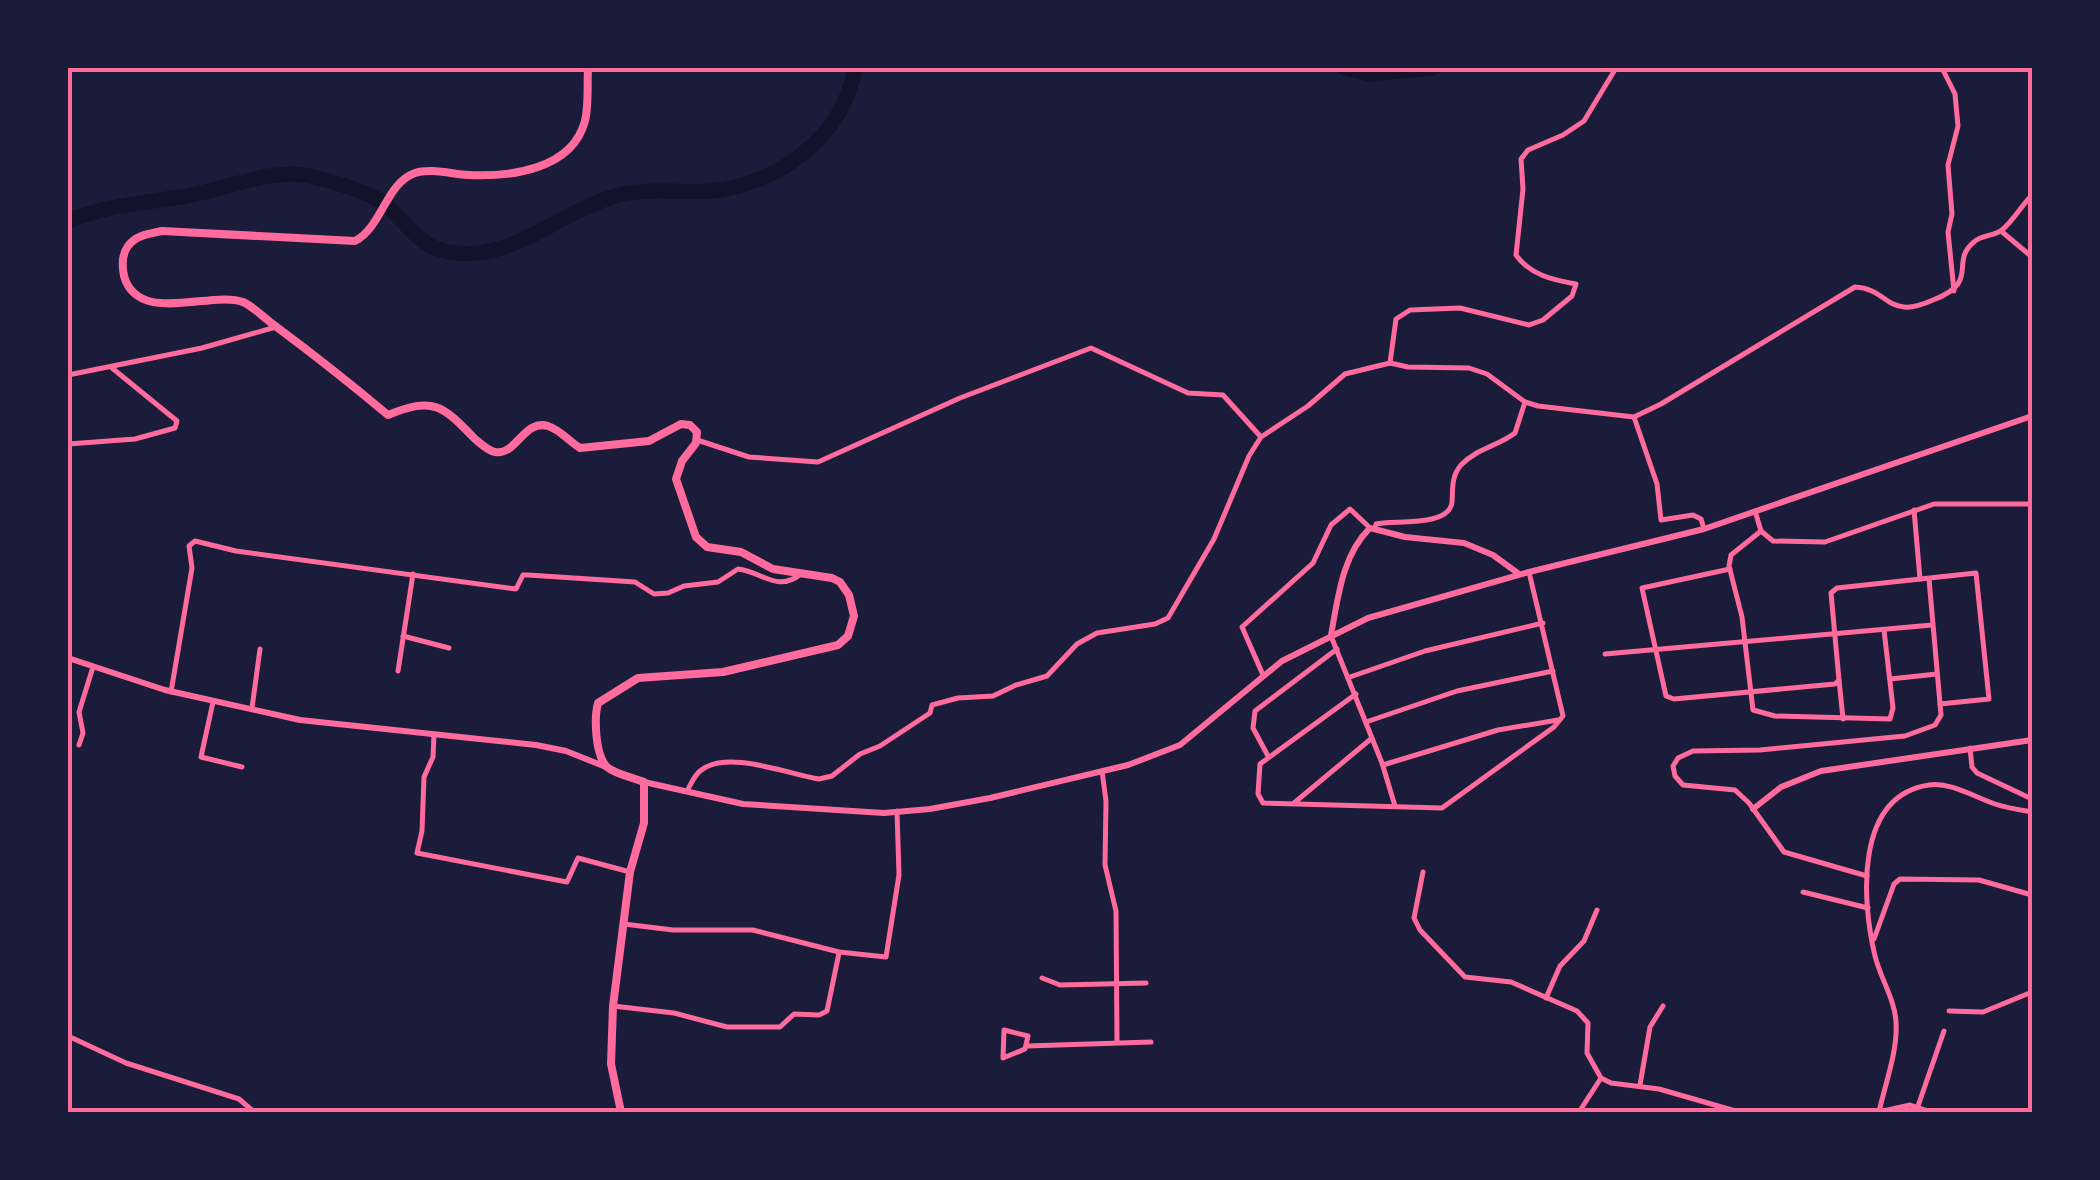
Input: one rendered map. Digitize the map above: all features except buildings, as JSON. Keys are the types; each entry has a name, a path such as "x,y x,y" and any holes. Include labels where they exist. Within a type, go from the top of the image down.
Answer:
{"main road":[{"path":"588,68 585,122 572,145 557,157 518,174 420,172 401,182 366,235 348,242 267,234 162,231 131,242 123,256 125,278 142,297 181,304 241,302 388,416 413,405 439,406 457,418 476,440 497,453 542,425 580,448 649,441 681,424 694,428 697,440 682,461 676,479 696,537 711,548 740,552 773,569 834,579 846,588 854,616 844,641 824,650 728,672 642,678 602,698 596,706 598,742 607,768"},
{"path":"68,658 171,692 344,727 566,751 685,794 743,804 897,812 990,798 1148,759 1180,746 1282,660 1368,618 1529,572 1704,529 2032,416"},
{"path":"1331,635 1349,558 1358,539 1373,528 1405,537 1464,543 1493,555 1520,575"},
{"path":"1753,809 1791,782 1820,771 2032,740"},
{"path":"622,1112 611,1064 612,1006 630,872 643,829 644,782"}],"street":[{"path":"1390,363 1396,319 1410,310 1460,308 1529,325 1543,320 1572,296 1576,284 1553,281 1532,270 1516,255 1523,190 1521,160 1528,150 1584,121 1616,68"},
{"path":"1942,68 1954,94 1958,126 1948,165 1952,214 1948,232 1954,291"},
{"path":"685,794 696,775 716,763 733,762 818,779 832,776 860,754 880,746 930,713 932,705 958,698 994,696 1016,684 1046,676 1077,644 1097,634 1168,618 1214,539 1261,437 1308,406 1345,374 1390,363 1469,368 1487,374 1525,402 1634,417 1856,287 1870,288 1898,307 1909,308 1954,291 1962,281 1965,255 1974,242 2002,231 2032,195"},
{"path":"2002,231 2032,257"},
{"path":"68,375 202,348 276,327"},
{"path":"697,440 749,457 818,462 960,398 1091,348 1188,393 1223,396 1261,437"},
{"path":"68,444 135,439 175,428 177,421 110,366"},
{"path":"1264,675 1242,627 1312,563 1331,525 1350,509 1373,528 1376,524 1446,515 1452,508 1453,479 1460,466 1515,433 1525,402"},
{"path":"1634,417 1657,484 1661,520 1692,515 1701,519 1704,529"},
{"path":"1755,511 1761,531 1773,540 1825,542 1934,504 2032,504"},
{"path":"1914,510 1920,579"},
{"path":"1761,531 1731,555 1730,569 1742,616 1749,692 1756,712 1890,719 1894,714 1884,630"},
{"path":"171,692 192,568 189,546 195,541 236,551 516,589 523,576 528,575 636,582 654,594 668,594 684,586 718,582 738,569 772,582 787,582 802,574"},
{"path":"1730,569 1642,588 1666,696 1674,700 1835,684 1839,680"},
{"path":"1356,694 1260,764 1258,794 1263,803 1442,808 1564,716 1529,572"},
{"path":"398,672 412,574"},
{"path":"1843,719 1830,594 1836,588 1978,574 1990,695 1985,701 1940,704"},
{"path":"1867,876 1784,852 1753,809 1731,788 1684,785 1675,776 1674,762 1693,751 1779,749 1905,736 1935,725 1941,715 1929,578"},
{"path":"1350,678 1425,650 1543,623"},
{"path":"1606,654 1932,625"},
{"path":"1331,635 1395,806"},
{"path":"403,636 449,648"},
{"path":"252,708 260,649"},
{"path":"1268,757 1253,728 1255,711 1337,650"},
{"path":"79,745 84,733 79,712 93,667"},
{"path":"1366,722 1457,691 1553,671"},
{"path":"1890,679 1938,674"},
{"path":"213,702 201,757 242,768"},
{"path":"1382,766 1498,730 1560,719"},
{"path":"434,734 433,757 424,777 422,831 417,852 567,882 578,858 630,872"},
{"path":"1292,804 1372,738"},
{"path":"1970,748 1972,767 1977,774 2032,799"},
{"path":"1102,771 1106,801 1104,866 1115,899 1117,1042"},
{"path":"1931,1112 1906,1105 1879,1112 1896,1019 1872,942 1867,876 1874,834 1894,801 1923,786 1952,787 2000,806 2032,812"},
{"path":"622,924 672,930 752,930 840,952 886,957 899,875 897,812"},
{"path":"1423,872 1414,918 1420,930 1465,976 1510,982 1584,1017 1588,1024 1587,1053 1602,1078 1620,1086 1640,1085 1739,1112"},
{"path":"1872,942 1894,884 1900,878 1979,880 2032,896"},
{"path":"1803,892 1869,908"},
{"path":"1546,998 1560,966 1584,941 1597,910"},
{"path":"612,1006 674,1013 727,1028 780,1027 794,1014 819,1015 827,1011 840,952"},
{"path":"1042,978 1060,985 1146,982"},
{"path":"1949,1010 1983,1012 2032,992"},
{"path":"1640,1085 1650,1027 1663,1006"},
{"path":"1026,1046 1026,1034 1004,1030 1000,1057 1026,1046 1151,1042"},
{"path":"1918,1106 1944,1031"},
{"path":"68,1036 126,1063 239,1099 254,1112"},
{"path":"1580,1112 1602,1078"}],"waterway":[{"path":"68,221 263,177 299,174 334,182 377,199 437,249 471,253 492,250 612,197 636,192 735,187 783,168 822,136 848,93 855,68"},
{"path":"1344,68 1369,74 1434,68"}]}
